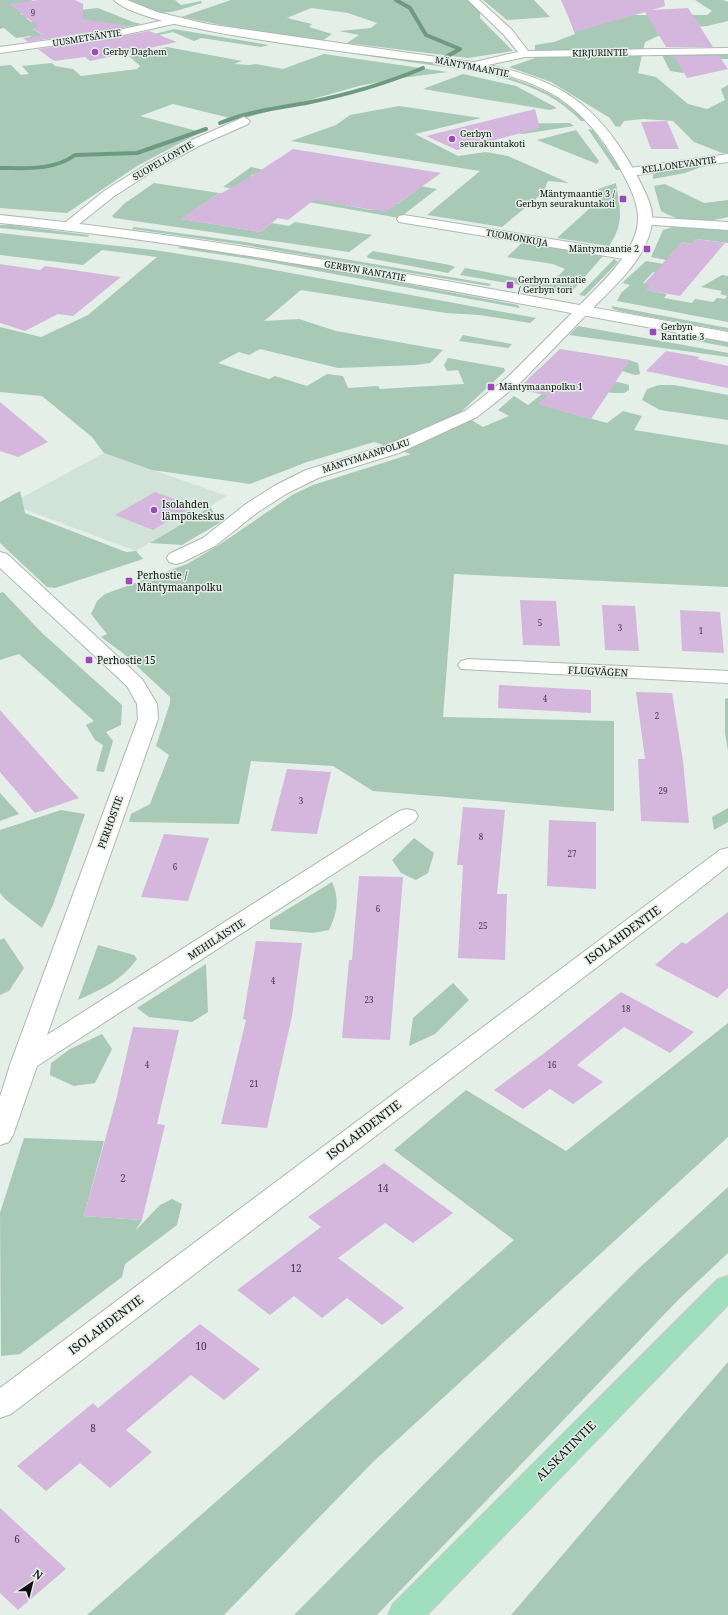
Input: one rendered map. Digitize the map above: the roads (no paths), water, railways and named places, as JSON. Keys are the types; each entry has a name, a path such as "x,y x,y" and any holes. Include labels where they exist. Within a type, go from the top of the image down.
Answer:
{"main road":[{"name":"ALSKATINTIE","path":"405,1615 728,1287"}],"street":[{"name":"MÄNTYMAANTIE","path":"119,0 140,11 174,21 282,40 474,66 518,76 562,94 594,121 630,172 639,197 645,221 641,238 630,256 583,310"},
{"path":"474,0 488,16 519,43 525,54"},
{"name":"UUSMETSÄNTIE","path":"0,50 107,35 174,21"},
{"name":"KIRJURINTIE","path":"474,66 525,54 728,51"},
{"name":"SUOPELLONTIE","path":"68,226 148,168 195,142 244,122"},
{"name":"KELLONEVANTIE","path":"630,172 728,158"},
{"name":"GERBYN RANTATIE","path":"0,219 68,226 252,251 728,337"},
{"name":"TUOMONKUJA","path":"404,219 630,256"},
{"path":"645,221 728,226"},
{"name":"MÄNTYMAANPOLKU","path":"176,558 209,542 252,508 280,490 312,474 393,449 472,414 514,380 583,310"},
{"name":"PERHOSTIE","path":"0,558 135,683 147,704 148,719 24,1062 0,1136"},
{"name":"FLUGVÄGEN","path":"468,665 728,677"},
{"name":"MEHILÄISTIE","path":"24,1062 407,816"},
{"name":"ISOLAHDENTIE","path":"0,1405 685,889 728,855"}],"waterway":[{"path":"396,0 410,8 426,35 460,49 446,57"},
{"path":"220,123 251,113 351,93 423,68"},
{"path":"0,168 39,168 58,164 75,155 137,153 206,129"}],"place":[{"name":"Gerby Daghem","path":"95,52"},
{"name":"Gerbyn seurakuntakoti","path":"452,139"},
{"name":"Mäntymaantie 3 / Gerbyn seurakuntakoti","path":"623,199"},
{"name":"Mäntymaantie 2","path":"647,249"},
{"name":"Gerbyn rantatie / Gerbyn tori","path":"510,285"},
{"name":"Gerbyn Rantatie 3","path":"653,332"},
{"name":"Mäntymaanpolku 1","path":"491,387"},
{"name":"Isolahden lämpökeskus","path":"154,510"},
{"name":"Perhostie / Mäntymaanpolku","path":"129,581"},
{"name":"Perhostie 15","path":"89,660"}]}
